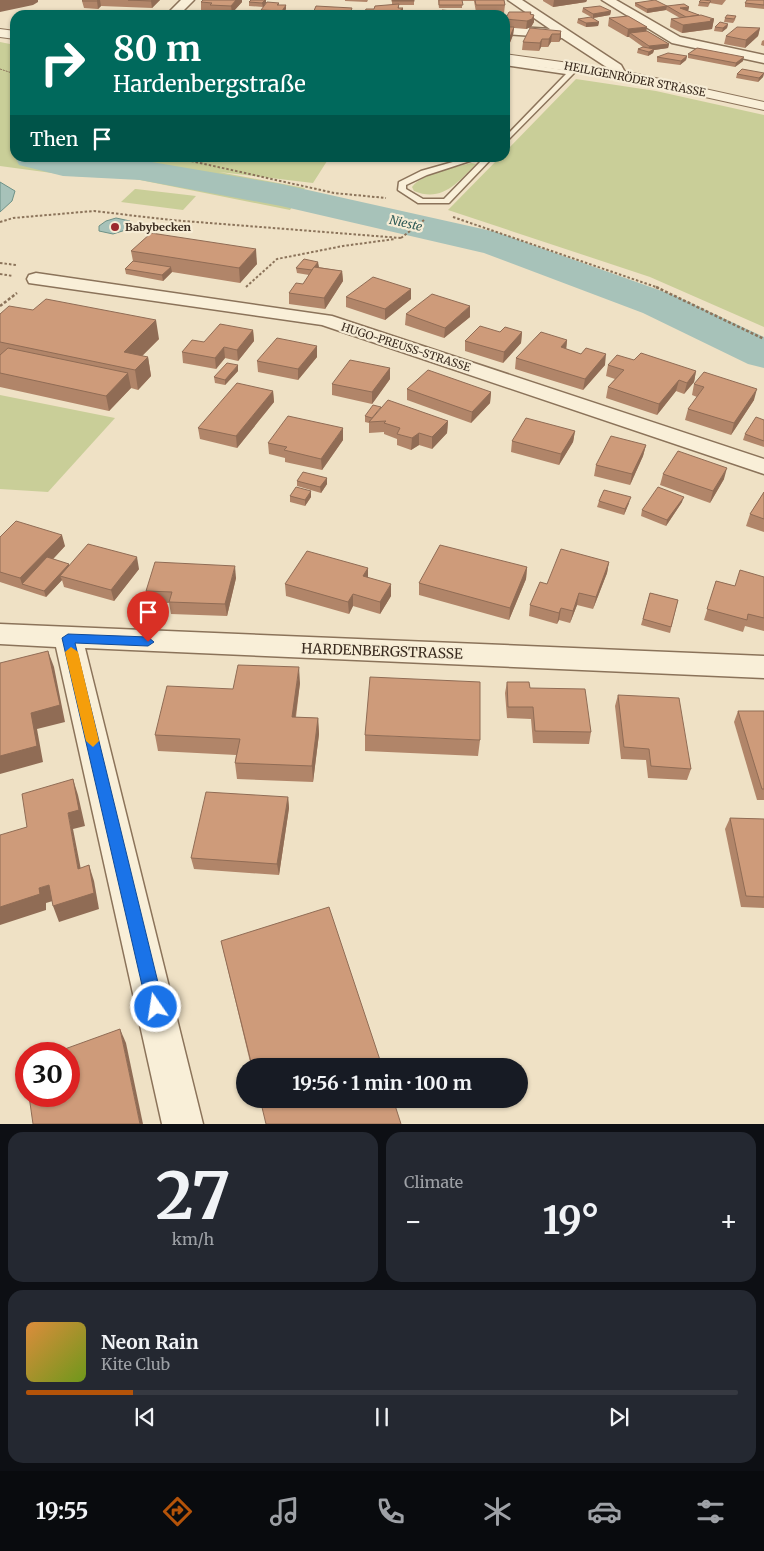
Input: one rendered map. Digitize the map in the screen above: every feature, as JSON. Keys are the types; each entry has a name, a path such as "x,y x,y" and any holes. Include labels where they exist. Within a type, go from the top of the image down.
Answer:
{"street":[{"path":"177,10 188,0"},
{"path":"514,0 616,68 618,74"},
{"path":"608,0 676,40 764,59"},
{"path":"510,30 565,34"},
{"name":"HEILIGENRÖDER STRASSE","path":"510,59 574,70 618,74 764,106"},
{"name":"HUGO-PREUSS-STRASSE","path":"36,279 325,320 764,467"},
{"name":"HARDENBERGSTRASSE","path":"0,634 764,667"},
{"path":"68,638 183,1124"}],"lane":[{"path":"510,64 574,70"},
{"path":"510,136 574,70"},
{"path":"460,162 424,173 402,184 402,190 421,201 446,201 484,162"}],"path":[{"path":"195,162 296,185 367,198 414,198"},
{"path":"446,201 435,211 665,290 764,339"},
{"path":"0,222 13,218 94,211 171,220 401,238"},
{"path":"226,306 277,260 343,246 401,238 428,216"}],"green space":[{"path":"0,42 10,44 10,162 326,162 313,183 219,172 305,188 290,210 135,179 74,176 0,166"},
{"path":"576,79 656,91 764,115 764,327 650,277 448,210 495,162 510,162 510,147"},
{"path":"471,163 476,164 449,189 433,194 424,194 414,191 412,187 431,174"},
{"path":"135,189 196,196 183,210 121,202"},
{"path":"0,395 115,418 48,492 0,489"}],"water":[{"path":"0,182 15,191 12,201 0,212"},
{"name":"Babybecken","path":"116,218 130,221 132,228 113,234 99,231 99,226 106,221"}],"building":[{"path":"203,0 236,0 231,6 210,5 212,3 201,2"},
{"path":"251,0 265,0 262,3 249,2"},
{"path":"414,0 414,1 392,1"},
{"path":"439,0 462,0 463,5 439,5"},
{"path":"475,0 504,0 505,5 476,5"},
{"path":"655,0 667,6 647,9 635,3"},
{"path":"701,0 711,1 709,3 699,2"},
{"path":"747,0 764,0 764,5 745,3"},
{"path":"267,2 286,5 283,10 261,10"},
{"path":"399,4 398,8 403,8 401,10 366,10 374,9 375,6"},
{"path":"684,4 689,7 680,8 699,15 686,17 667,6"},
{"path":"316,6 352,8 351,10 314,10"},
{"path":"600,6 611,11 593,14 583,8"},
{"path":"510,12 531,12 530,14 534,15 532,19 527,21 510,19"},
{"path":"701,15 714,19 710,20 713,21 683,25 671,19"},
{"path":"727,15 736,16 734,19 725,18"},
{"path":"628,16 647,27 628,29 609,18"},
{"path":"591,17 599,22 586,23 578,19"},
{"path":"720,22 728,24 723,28 715,27"},
{"path":"510,27 514,27 510,37"},
{"path":"737,27 760,28 746,40 726,36"},
{"path":"530,28 561,31 560,34 552,34 549,39 542,39 540,43 523,42"},
{"path":"647,31 669,44 649,46 630,33"},
{"path":"643,47 654,49 649,52 638,49"},
{"path":"697,48 744,57 736,63 688,54"},
{"path":"668,53 687,56 681,61 657,57"},
{"path":"742,69 764,73 759,78 737,74"},
{"path":"151,233 256,249 239,268 131,251"},
{"path":"304,259 318,262 312,270 296,268"},
{"path":"133,261 171,267 162,275 125,269"},
{"path":"314,267 342,271 324,298 289,293 296,283 303,284"},
{"path":"373,277 411,289 385,309 346,297"},
{"path":"432,294 470,306 445,328 406,314"},
{"path":"46,299 156,320 124,352 148,357 135,370 0,342 0,314 9,306 33,310"},
{"path":"220,324 253,330 237,350 224,347 215,358 182,352 192,340 204,342"},
{"path":"480,326 500,332 505,327 522,332 504,352 465,341"},
{"path":"541,332 567,340 561,347 581,354 586,348 606,354 585,379 516,358"},
{"path":"277,338 317,346 298,369 257,361"},
{"path":"8,348 128,373 106,396 0,373 0,355"},
{"path":"641,353 696,371 687,383 679,380 659,404 608,387 624,370 608,365 617,355 634,360"},
{"path":"350,360 390,368 372,392 332,384"},
{"path":"227,363 238,365 225,380 214,377"},
{"path":"428,370 491,392 472,412 407,389"},
{"path":"704,372 757,389 734,423 688,409 704,387 694,384"},
{"path":"237,383 273,391 236,436 198,428"},
{"path":"388,400 448,421 432,437 419,433 412,438 397,434 400,428 384,423 386,421 369,422"},
{"path":"373,405 381,407 372,418 365,416"},
{"path":"288,416 343,428 321,459 284,450 287,447 268,443"},
{"path":"756,417 764,420 764,441 745,434"},
{"path":"526,418 575,431 561,454 512,441"},
{"path":"611,436 646,445 632,474 596,465"},
{"path":"678,451 727,468 713,491 663,474"},
{"path":"303,472 327,478 320,487 297,481"},
{"path":"296,487 311,491 305,500 290,496"},
{"path":"658,487 684,497 667,520 642,510"},
{"path":"604,490 631,497 625,509 599,501"},
{"path":"764,492 764,519 750,514"},
{"path":"16,521 62,535 20,578 0,572 0,537"},
{"path":"88,544 137,557 111,590 60,576"},
{"path":"440,545 527,567 510,608 419,583"},
{"path":"561,549 609,562 596,597 579,593 573,611 561,608 559,613 530,605 540,582 547,584"},
{"path":"307,551 368,568 363,576 391,584 380,602 353,594 348,602 285,584"},
{"path":"47,557 69,564 44,591 22,584"},
{"path":"155,562 235,566 225,604 169,602 172,592 146,591"},
{"path":"740,570 764,577 764,618 748,614 747,620 707,609 716,581 735,586"},
{"path":"650,593 678,600 671,627 643,619"},
{"path":"48,651 60,705 31,713 37,746 0,756 0,663"},
{"path":"238,665 299,667 292,717 318,718 312,766 235,763 240,739 155,735 167,686 233,689"},
{"path":"370,677 480,682 480,740 365,735"},
{"path":"507,682 529,682 530,688 585,689 591,732 535,731 533,707 508,707"},
{"path":"618,695 679,698 691,769 651,766 649,749 624,747"},
{"path":"738,711 764,711 764,789 762,789"},
{"path":"73,779 79,810 68,813 78,869 89,865 94,893 53,906 49,885 39,888 40,894 0,907 0,835 27,827 22,794"},
{"path":"206,792 288,797 277,864 191,858"},
{"path":"730,818 764,819 764,897 746,896"},
{"path":"329,907 379,1058 250,1058 221,941"},
{"path":"120,1029 140,1124 33,1124 31,1107 80,1107 80,1043"},
{"path":"262,1108 396,1108 401,1124 266,1124"}],"waterway":[{"name":"Nieste","path":"47,162 63,166 140,170 281,195 496,244 658,304 764,354"}],"slow traffic":[{"path":"71,652 93,741"}],"place":[{"name":"Babybecken","path":"115,227"}],"route":[{"path":"148,642 68,638 156,1007"}]}
